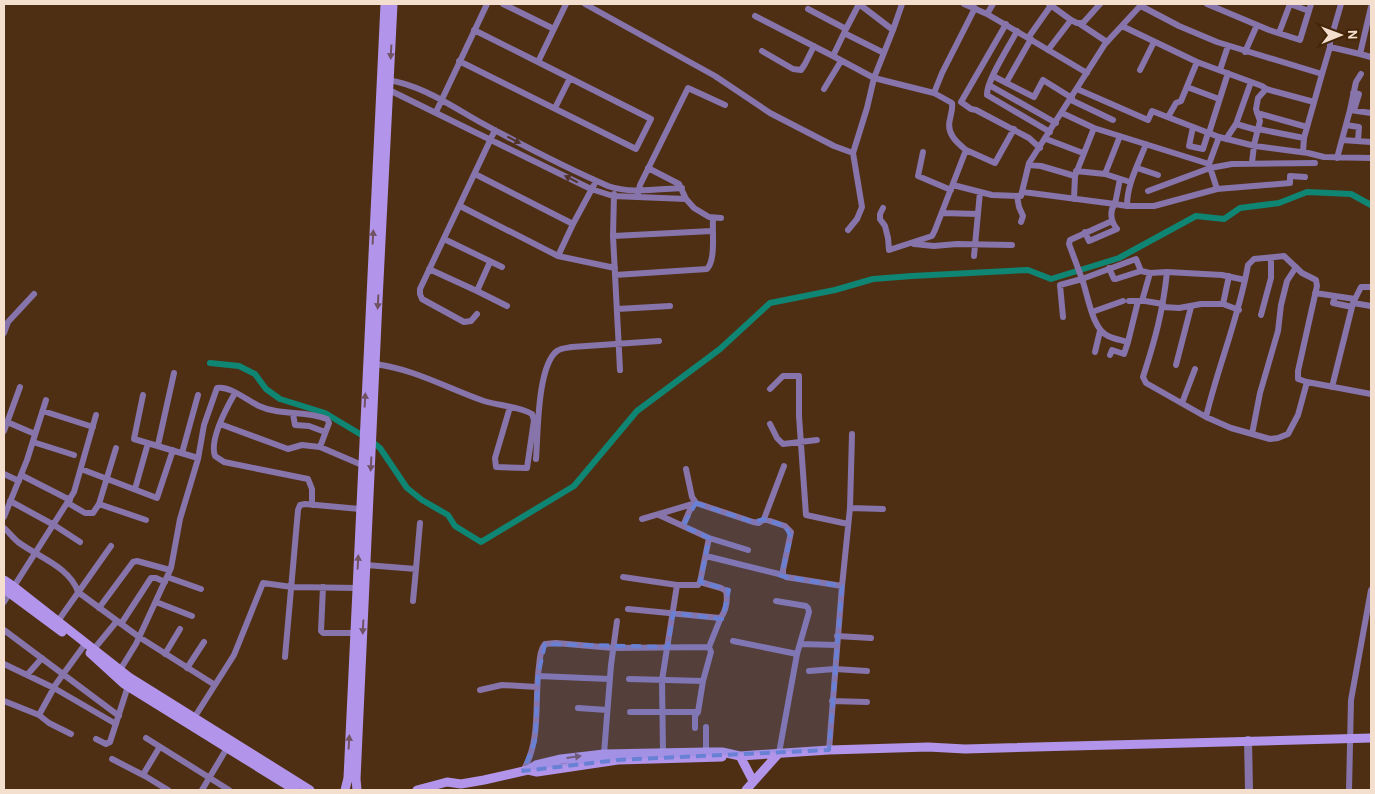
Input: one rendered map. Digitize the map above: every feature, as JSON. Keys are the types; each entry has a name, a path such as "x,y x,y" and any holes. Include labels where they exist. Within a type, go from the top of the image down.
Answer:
{"main road":[{"path":"357,790 385,84 385,4"},
{"path":"346,790 362,465 385,84 393,4"},
{"path":"4,580 9,589 88,647 194,718 290,786"},
{"path":"9,589 58,621 128,686 290,786 310,790"},
{"path":"525,771 537,772 618,760 712,758 829,750 928,747 965,749 1371,738"},
{"path":"417,790 447,782 461,784 484,780 525,771 536,765 561,759 604,754 664,752 722,752 738,756 754,781"},
{"path":"746,790 779,753"},
{"path":"452,790 461,784"}],"street":[{"path":"436,112 487,4"},
{"path":"503,4 554,29"},
{"path":"538,62 566,4"},
{"path":"585,4 715,76 770,113 834,146 853,153"},
{"path":"833,56 859,4 893,30"},
{"path":"848,230 857,219 862,207 853,153 874,78 902,4"},
{"path":"964,4 1006,24 1087,73"},
{"path":"987,14 993,4"},
{"path":"1006,83 1051,4 1071,20 1107,42"},
{"path":"1080,24 1088,19 1100,4"},
{"path":"1207,4 1257,25 1300,40 1311,4"},
{"path":"1279,33 1290,4 1309,11"},
{"path":"1303,152 1304,138 1341,4"},
{"path":"1021,222 1023,213 1019,207 1020,194 1029,165 1107,42 1142,5 1179,26 1228,46 1322,74"},
{"path":"1360,54 1371,7"},
{"path":"934,93 975,8"},
{"path":"808,9 884,54"},
{"path":"755,16 874,78 934,93 952,103 953,110 949,122 950,131 955,142 966,150 995,163 1014,129"},
{"path":"1048,50 1071,20"},
{"path":"1006,24 961,102 971,109 1014,129 1029,138 1040,148"},
{"path":"1245,52 1257,25"},
{"path":"1122,26 1196,62 1266,89 1314,102"},
{"path":"459,61 636,149 651,119 474,30"},
{"path":"1017,31 993,76 986,95 1050,132"},
{"path":"1140,70 1154,42"},
{"path":"762,51 793,69 801,70 806,64 814,46"},
{"path":"1220,70 1228,46"},
{"path":"1330,47 1371,57"},
{"path":"824,88 841,61"},
{"path":"1168,117 1176,103 1181,102 1196,62"},
{"path":"1193,127 1189,146 1203,149 1228,73"},
{"path":"1338,158 1346,126 1358,94 1353,93 1356,82 1361,74"},
{"path":"993,76 1034,97 1043,80 1072,99 1113,120"},
{"path":"555,108 570,78"},
{"path":"1226,138 1236,124 1252,82"},
{"path":"385,84 405,84 441,100 495,130 596,181 615,188 639,190 682,188"},
{"path":"385,84 436,112 591,189 613,196 686,199"},
{"path":"989,85 1056,123"},
{"path":"1187,87 1219,99"},
{"path":"638,198 639,190 648,168 688,88 725,105"},
{"path":"1077,89 1148,120 1152,111 1218,137 1324,157 1371,158"},
{"path":"1252,163 1260,118 1257,113 1258,98 1266,89"},
{"path":"1247,94 1258,98"},
{"path":"1352,110 1371,113"},
{"path":"1062,113 1094,128 1178,153 1210,166"},
{"path":"1257,113 1307,128"},
{"path":"1236,124 1304,138"},
{"path":"1346,126 1359,127 1358,141"},
{"path":"1074,199 1076,174 1094,128"},
{"path":"476,314 469,322 464,322 422,299 420,290 495,130"},
{"path":"1105,174 1120,136"},
{"path":"1217,189 1210,166 1218,137"},
{"path":"1046,139 1083,153"},
{"path":"1342,140 1371,142"},
{"path":"1127,206 1130,182 1146,144"},
{"path":"883,208 880,219 885,226 889,250 913,244 932,236 966,150"},
{"path":"923,152 918,176 952,188 980,192 992,196 1020,194 1127,206 1154,206 1217,189 1290,183 1290,176 1305,177"},
{"path":"1148,191 1210,166 1252,163 1315,163"},
{"path":"1029,165 1076,174 1105,174 1130,182"},
{"path":"648,168 675,181 682,188 686,199 694,208 713,218 721,218"},
{"path":"1136,168 1158,176"},
{"path":"475,174 573,224"},
{"path":"1085,232 1089,241 1117,229 1112,221 1112,210 1120,179"},
{"path":"558,256 596,181"},
{"path":"615,188 613,196 613,236 620,370"},
{"path":"974,256 980,192"},
{"path":"460,206 558,256 615,271 707,269 712,258 713,218"},
{"path":"942,213 978,214"},
{"path":"1112,221 1070,240 1069,244 1095,322 1100,331 1107,336 1128,342"},
{"path":"613,236 712,231"},
{"path":"444,240 502,267"},
{"path":"913,244 934,246 1012,245"},
{"path":"1206,417 1213,386 1238,310 1248,265 1254,259 1284,256 1302,273 1316,280 1317,286 1298,371 1298,379 1371,394"},
{"path":"1261,314 1271,278 1271,258"},
{"path":"1063,317 1060,285 1136,259 1141,271"},
{"path":"477,291 490,262"},
{"path":"1109,268 1116,280 1141,271 1229,276 1245,280"},
{"path":"1252,434 1260,393 1278,331 1281,305 1287,281 1296,268"},
{"path":"429,270 507,306"},
{"path":"1166,272 1163,305 1156,339 1143,377 1146,383 1206,417 1270,439 1288,434 1298,415 1307,382"},
{"path":"1110,355 1112,350 1124,354 1150,273"},
{"path":"1223,304 1229,276"},
{"path":"1332,387 1353,303 1360,286 1371,288"},
{"path":"1315,293 1335,296 1333,304 1353,303 1371,306"},
{"path":"4,334 6,322 34,294"},
{"path":"1092,312 1126,301 1140,301 1179,308 1202,304 1223,304 1238,310"},
{"path":"617,309 670,306"},
{"path":"1176,365 1191,307"},
{"path":"1095,352 1100,331"},
{"path":"536,459 540,400 547,365 560,349 659,341"},
{"path":"375,364 404,369 487,402 510,407 532,414 534,420 526,468 496,467 496,458 510,407"},
{"path":"1182,403 1195,369"},
{"path":"158,446 174,373"},
{"path":"770,389 783,376 799,376 800,443 806,515 848,524"},
{"path":"4,431 20,387"},
{"path":"120,670 139,638 174,559 180,519 198,458 204,426 217,388 223,387 268,409 293,414 314,415 327,419 329,423 320,447"},
{"path":"236,393 220,424 214,453 224,462 308,479 312,489 312,504"},
{"path":"143,395 134,436 136,440 198,458"},
{"path":"182,453 198,395"},
{"path":"4,517 33,442 46,400"},
{"path":"43,410 93,427"},
{"path":"293,414 295,425 309,426 326,432"},
{"path":"4,602 9,589 54,525 74,492 96,415"},
{"path":"6,423 35,434"},
{"path":"220,424 288,449 302,445 320,447 362,465"},
{"path":"770,424 777,438 783,444 818,440"},
{"path":"829,750 850,508 852,434"},
{"path":"33,442 74,455"},
{"path":"135,489 148,443"},
{"path":"4,474 20,478 69,501 90,514 93,513 99,504 116,448"},
{"path":"81,469 157,498 173,450"},
{"path":"642,519 694,504 759,523 764,519 784,466"},
{"path":"683,526 694,504 686,469"},
{"path":"10,501 54,525 80,542"},
{"path":"99,504 146,520"},
{"path":"285,657 300,505 312,504 360,509"},
{"path":"850,508 883,510"},
{"path":"659,515 709,538 748,550"},
{"path":"764,519 785,526 791,532 782,570 783,575"},
{"path":"412,601 420,523"},
{"path":"4,528 17,541 63,570 75,584 78,592 139,638 215,685"},
{"path":"623,577 677,585 698,585 709,538"},
{"path":"58,621 111,546"},
{"path":"706,556 806,582 842,586"},
{"path":"99,608 132,562 137,561 170,570"},
{"path":"366,565 416,569"},
{"path":"40,715 63,675 88,647 119,623 152,578 166,579 201,589"},
{"path":"695,728 695,716 698,712 703,681 711,652 709,647 724,614 728,597 721,588 700,582"},
{"path":"194,718 234,655 262,585 266,583 292,586 356,588"},
{"path":"664,752 662,680 677,585"},
{"path":"323,587 321,631 324,634 354,633"},
{"path":"1349,790 1351,700 1371,590"},
{"path":"776,601 808,608 809,612 797,654 779,753"},
{"path":"156,602 192,616"},
{"path":"628,609 721,617"},
{"path":"604,754 609,679 617,621"},
{"path":"165,654 180,629"},
{"path":"4,630 119,716"},
{"path":"838,636 871,638"},
{"path":"733,641 797,654"},
{"path":"187,668 204,642"},
{"path":"525,771 535,741 538,676 542,650 545,644 556,643 613,648 709,647"},
{"path":"800,644 837,645"},
{"path":"26,675 42,658"},
{"path":"4,664 54,688 116,724"},
{"path":"809,671 835,669 867,671"},
{"path":"538,676 609,679"},
{"path":"629,679 703,681"},
{"path":"480,690 502,685 537,687"},
{"path":"96,739 109,744 128,686"},
{"path":"832,701 867,702"},
{"path":"4,703 40,715 49,723 71,734"},
{"path":"578,708 607,710"},
{"path":"630,712 698,712"},
{"path":"706,727 706,752"},
{"path":"146,738 159,748 229,790"},
{"path":"1248,740 1249,790"},
{"path":"145,776 145,770 159,748"},
{"path":"202,790 227,748"},
{"path":"112,759 168,790"}],"highlighted area":[{"path":"696,503 753,522 764,519 785,526 791,537 781,576 842,586 829,750 618,760 523,771 535,741 538,676 545,644 668,647 673,613 722,619 729,590 700,582 709,538 683,526"}],"waterway":[{"path":"375,444 380,448 407,488 422,500 448,515 455,526 481,542 574,486 637,411 720,349 770,303 835,290 873,279 1028,270 1051,279 1119,258 1196,216 1224,219 1240,208 1279,203 1307,192 1351,194 1371,205"},
{"path":"210,363 239,366 255,374 266,389 280,399 325,413 360,434"}]}
